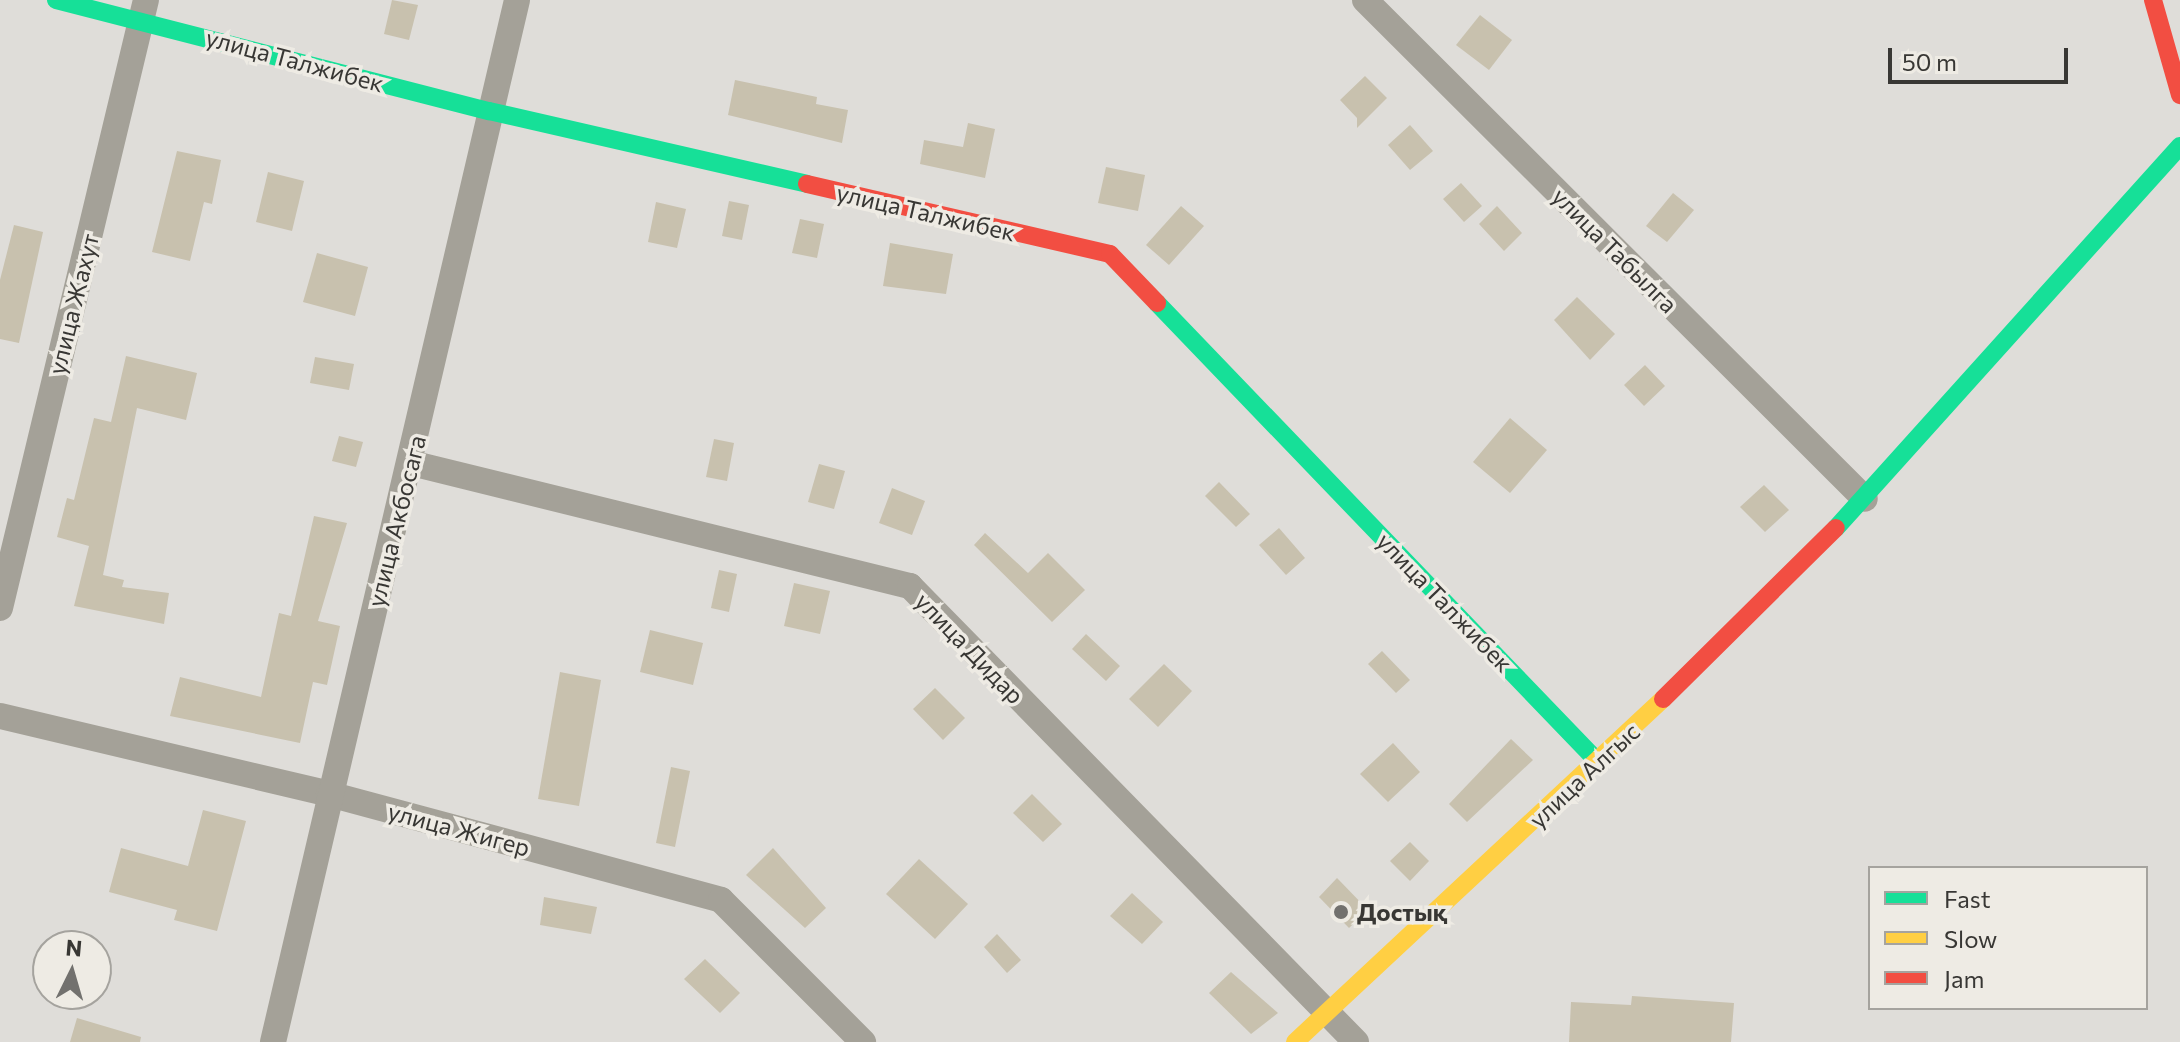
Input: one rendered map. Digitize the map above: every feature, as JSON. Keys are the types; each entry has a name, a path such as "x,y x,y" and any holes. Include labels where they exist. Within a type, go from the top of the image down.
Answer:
{"street":[{"name":"улица Талжибек","path":"56,0 144,10 489,111 1110,254 1599,763"},
{"name":"улица Акбосага","path":"273,1042 517,0"},
{"name":"улица Табылга","path":"1365,0 1865,499"},
{"path":"2153,0 2168,66 2180,95"},
{"name":"улица Жахут","path":"0,608 144,10"},
{"name":"улица Алгыс","path":"1295,1042 1599,763 1865,499 2180,146"},
{"name":"улица Дидар","path":"411,463 910,586 1356,1042"},
{"name":"улица Жигер","path":"0,716 329,794 721,900 863,1042"}],"building":[{"path":"392,0 418,5 409,40 384,34"},
{"path":"1480,15 1512,40 1489,70 1456,45"},
{"path":"1365,76 1387,98 1357,128 1357,118 1340,100"},
{"path":"735,80 817,97 816,104 848,110 842,143 728,115"},
{"path":"968,123 995,129 985,178 920,164 924,140 963,147"},
{"path":"1410,125 1433,151 1410,170 1388,145"},
{"path":"177,151 221,160 212,204 204,202 190,261 152,252"},
{"path":"1106,167 1145,175 1138,211 1098,203"},
{"path":"268,172 304,181 292,231 256,222"},
{"path":"1461,183 1482,206 1464,222 1443,199"},
{"path":"1673,193 1694,210 1667,242 1646,226"},
{"path":"729,201 749,205 742,240 722,236"},
{"path":"656,202 686,209 677,248 648,242"},
{"path":"1181,206 1204,226 1169,265 1146,245"},
{"path":"1497,206 1522,233 1504,251 1479,224"},
{"path":"800,219 824,224 817,258 792,253"},
{"path":"14,225 43,232 19,343 0,339 0,280"},
{"path":"890,243 953,254 946,294 883,286"},
{"path":"317,253 368,267 355,316 303,302"},
{"path":"1577,297 1615,334 1590,360 1554,320"},
{"path":"126,356 197,373 186,420 137,408 103,575 124,580 122,587 169,593 164,624 74,606 89,546 57,537 67,498 74,500 94,418 111,422"},
{"path":"315,357 354,364 349,390 310,383"},
{"path":"1645,365 1665,386 1644,406 1624,385"},
{"path":"1510,418 1547,450 1510,493 1473,462"},
{"path":"339,436 363,442 356,467 332,461"},
{"path":"714,439 734,443 727,481 706,477"},
{"path":"819,464 845,471 834,509 808,502"},
{"path":"1219,482 1250,514 1236,527 1205,496"},
{"path":"1764,485 1789,510 1765,532 1740,507"},
{"path":"892,488 925,501 912,535 879,523"},
{"path":"314,516 347,523 318,621 340,626 327,685 313,682 300,743 170,716 180,677 261,697 279,613 291,616"},
{"path":"1279,528 1305,558 1286,575 1259,545"},
{"path":"985,533 1028,573 1048,553 1085,590 1052,622 974,545"},
{"path":"719,570 737,574 729,612 711,608"},
{"path":"794,583 830,591 820,634 784,626"},
{"path":"650,630 703,643 693,685 640,672"},
{"path":"1086,634 1120,666 1106,681 1072,649"},
{"path":"1382,651 1410,680 1396,693 1368,664"},
{"path":"1164,664 1192,691 1158,727 1129,699"},
{"path":"560,672 601,680 579,806 538,799"},
{"path":"935,688 965,718 943,740 913,709"},
{"path":"1511,739 1533,760 1467,822 1449,804"},
{"path":"1393,743 1420,772 1388,802 1360,774"},
{"path":"671,767 690,771 675,847 656,843"},
{"path":"1032,794 1062,824 1043,842 1013,813"},
{"path":"203,810 246,821 217,931 174,920 177,910 109,892 121,848 188,866"},
{"path":"1410,842 1429,861 1410,881 1390,861"},
{"path":"773,848 826,908 805,928 746,875"},
{"path":"919,859 968,904 935,939 886,894"},
{"path":"1337,878 1368,910 1349,928 1319,897"},
{"path":"1132,893 1163,922 1142,944 1110,916"},
{"path":"544,897 597,907 591,934 540,925"},
{"path":"997,934 1021,960 1007,973 984,947"},
{"path":"705,959 740,993 720,1013 684,979"},
{"path":"1231,972 1278,1013 1251,1034 1209,993"},
{"path":"1632,996 1734,1003 1731,1042 1569,1042 1571,1002 1631,1005"},
{"path":"77,1018 141,1037 140,1042 70,1042"}],"traffic: fast":[{"path":"56,0 489,111 807,184"},
{"path":"1836,528 2180,146"},
{"path":"1157,303 1599,763"}],"traffic: slow":[{"path":"1295,1042 1663,699"}],"traffic: jam":[{"path":"2153,0 2180,95"},
{"path":"807,184 1110,254 1157,303"},
{"path":"1663,699 1836,528"}],"place":[{"name":"Достық","path":"1341,912"}]}
